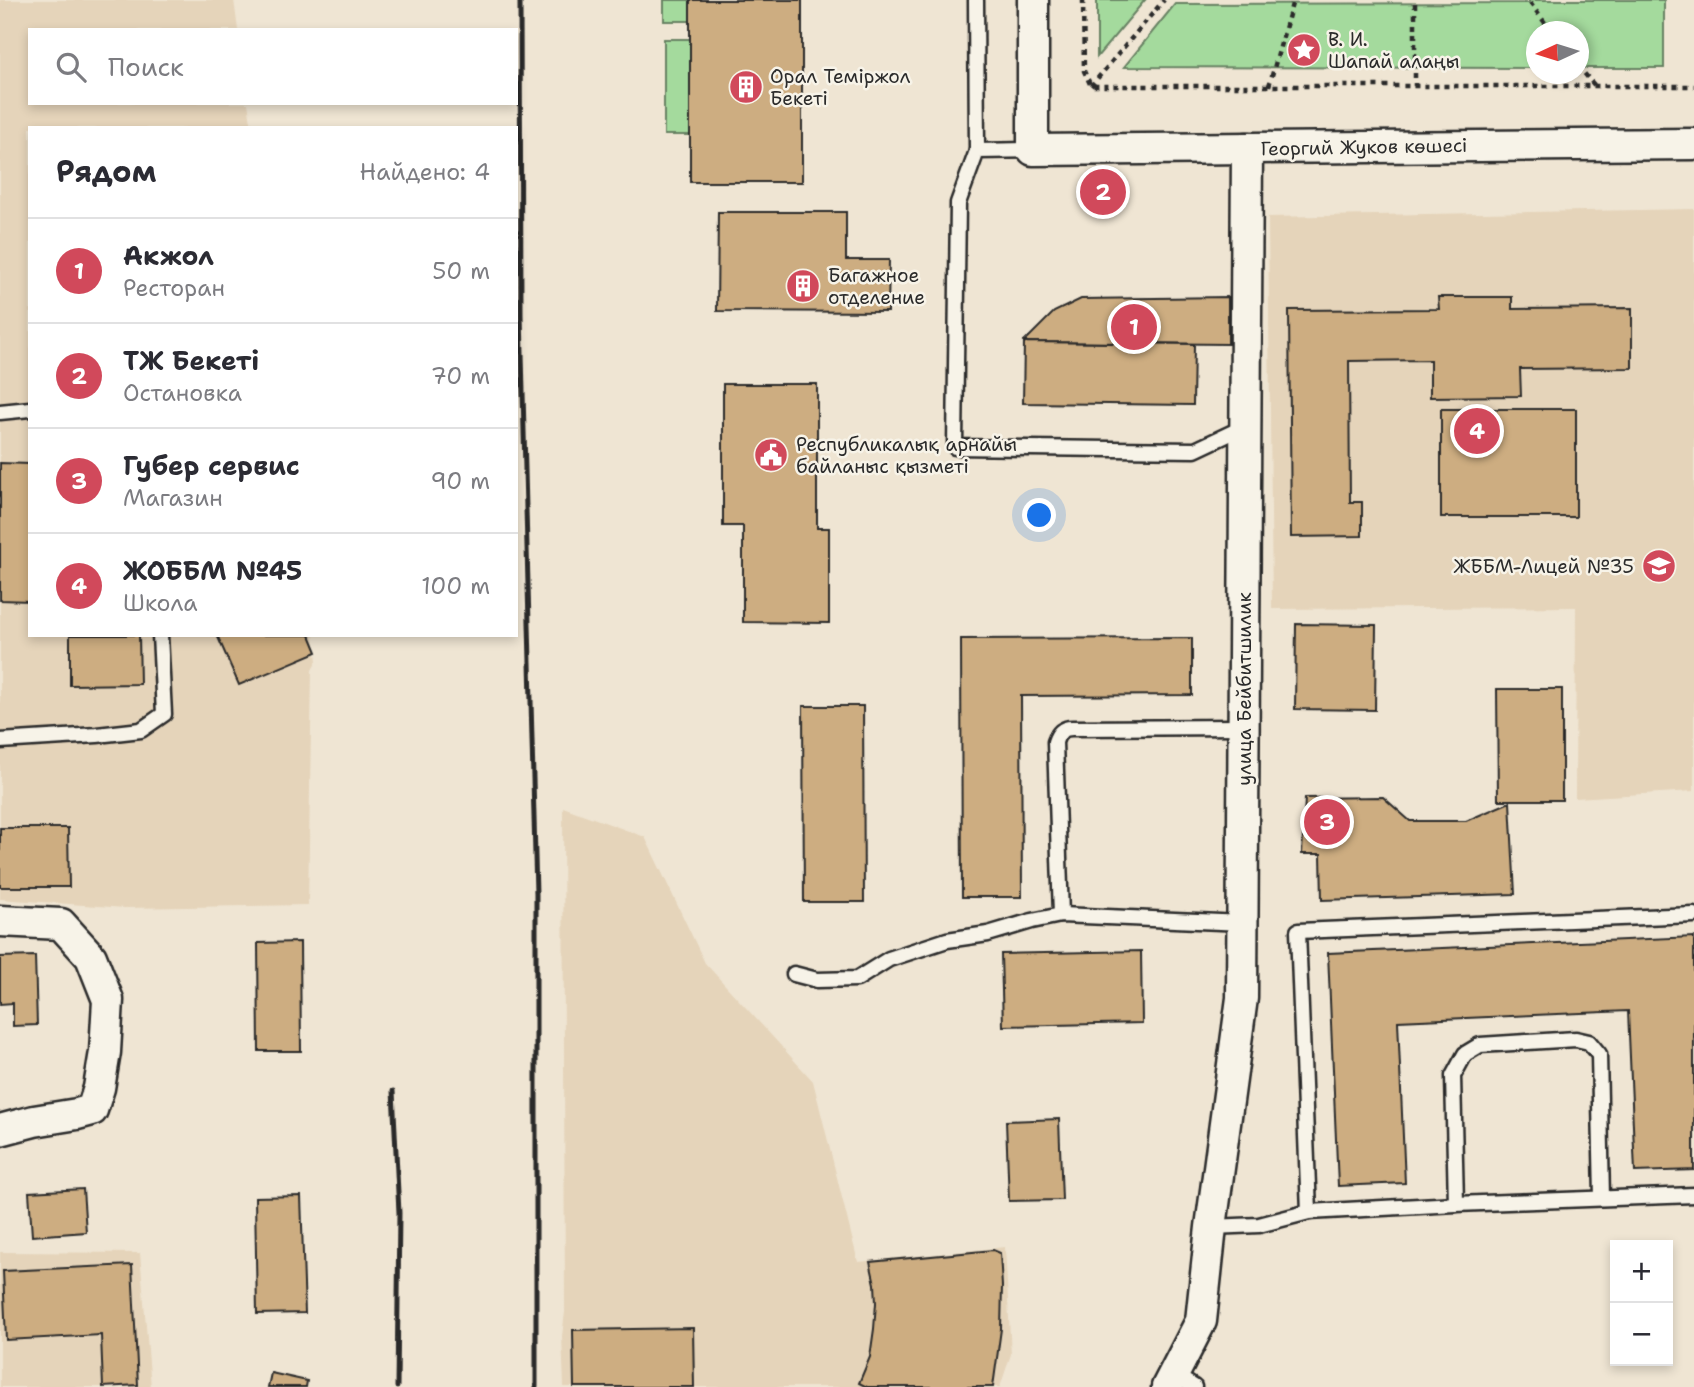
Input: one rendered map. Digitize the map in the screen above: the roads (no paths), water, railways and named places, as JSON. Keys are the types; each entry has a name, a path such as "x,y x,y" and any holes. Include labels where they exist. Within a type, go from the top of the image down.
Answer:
{"street":[{"path":"1033,0 1034,150"},
{"name":"Георгий Жуков көшесі","path":"1034,150 1694,144"},
{"name":"улица Бейбитшилик","path":"1178,1383 1201,1321 1242,998 1247,148"},
{"path":"0,920 61,924 91,957 108,1000 105,1052 92,1110 0,1130"}],"lane":[{"path":"976,0 977,151 958,203 955,447 1195,450 1246,426"},
{"path":"977,151 1034,150"},
{"path":"0,412 28,410"},
{"path":"0,741 141,730 164,714 160,637"},
{"path":"1061,915 1055,742 1060,732 1066,728 1244,727"},
{"path":"794,974 817,980 857,979 889,959 947,940 988,934 1061,915 1242,923"},
{"path":"1309,1212 1298,931 1694,915"},
{"path":"1455,1204 1453,1076 1465,1054 1480,1045 1576,1039 1589,1042 1599,1054 1602,1198"},
{"path":"1212,1227 1259,1226 1309,1212 1694,1195"}],"railway":[{"path":"520,0 521,315 536,894 536,1387"},
{"path":"393,1091 399,1213 397,1387"}],"place":[{"name":"В. И. Шапай алаңы","path":"1304,50"},
{"name":"Орал Теміржол Бекеті","path":"746,87"},
{"name":"ТЖ Бекеті","path":"1103,192"},
{"name":"Багажное отделение","path":"803,286"},
{"name":"Акжол","path":"1134,327"},
{"name":"ЖОББМ №45","path":"1477,431"},
{"name":"Республикалық арнайы байланыс қызметі","path":"771,455"},
{"name":"ЖББМ-Лицей №35","path":"1659,566"},
{"name":"Губер сервис","path":"1327,822"}]}
